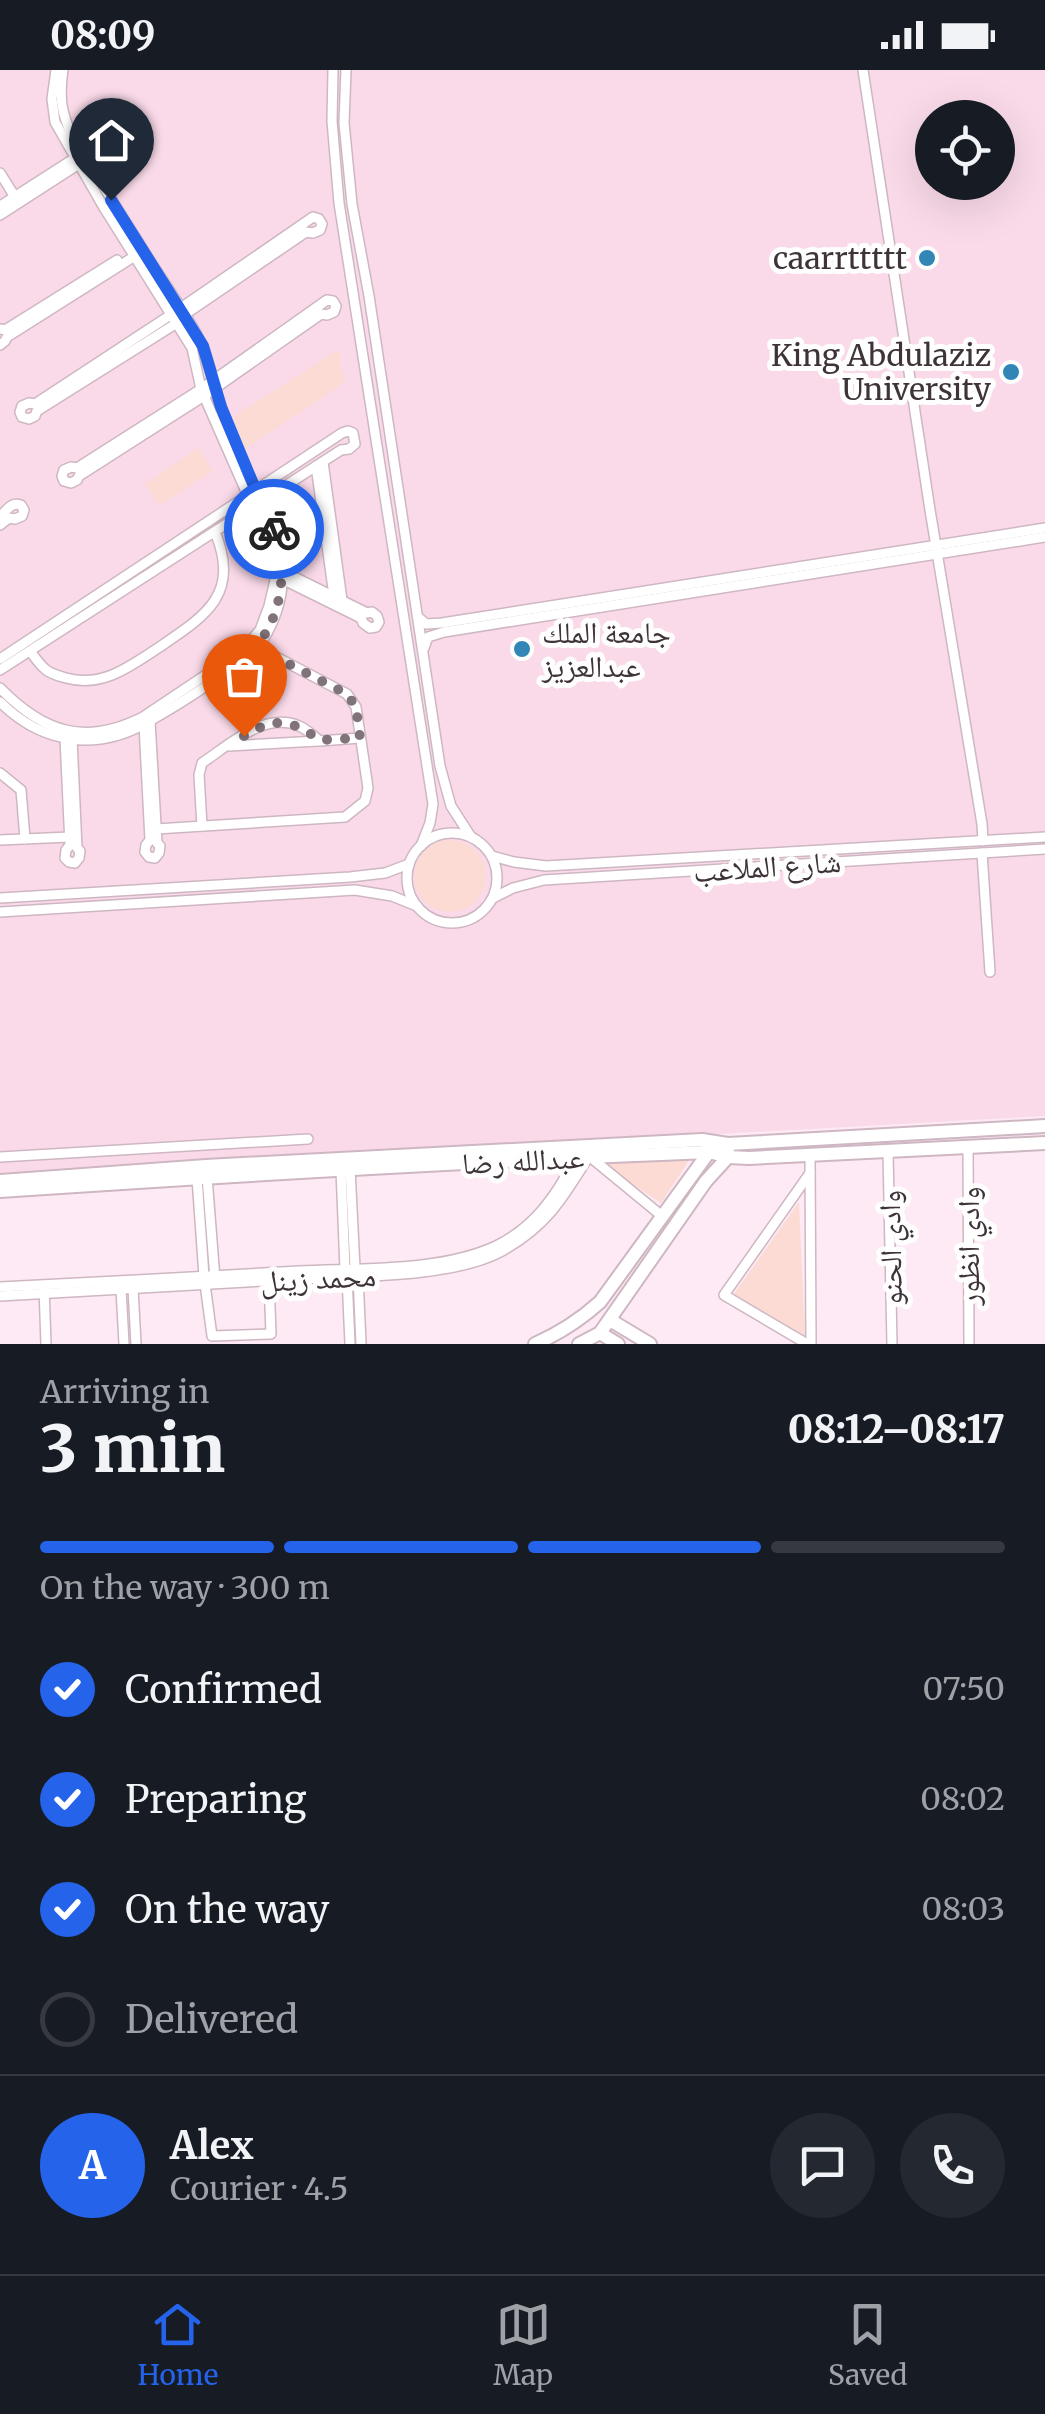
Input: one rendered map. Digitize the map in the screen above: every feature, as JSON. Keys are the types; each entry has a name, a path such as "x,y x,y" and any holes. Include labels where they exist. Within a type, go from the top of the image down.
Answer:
{"street":[{"path":"56,70 52,99 55,122 133,253 203,346 252,493"},
{"path":"0,702 30,728 50,736 110,738 130,732 248,656 266,634 277,608 282,575 281,551 202,392 192,348 178,315 62,114 64,70"},
{"path":"333,70 332,121 339,203 433,804 430,822 407,878 417,906 442,922 457,923 484,910 497,884 492,856 483,845 458,833 432,838 421,846"},
{"path":"346,70 344,123 352,204 440,766 451,806 471,837"},
{"path":"863,70 982,840"},
{"path":"0,206 77,161"},
{"path":"0,215 77,161"},
{"path":"0,173 15,197"},
{"path":"178,315 35,404 22,406 22,417 35,416 36,411 178,315 305,225 306,220 319,219 320,230 306,232 178,315"},
{"path":"0,329 5,330 133,253"},
{"path":"0,345 133,253"},
{"path":"202,392 77,468 64,470 64,482 77,480 79,476 202,392 213,384 319,307 321,302 334,301 334,312 321,314 213,384"},
{"path":"0,659 342,433 354,433 355,444 0,670"},
{"path":"320,464 338,598"},
{"path":"0,516 15,504 24,510 22,516 0,524"},
{"path":"0,688 20,708 49,726 89,732 111,729 143,716 243,650 260,630 275,580 274,553 258,504"},
{"path":"423,651 428,637 444,632 1045,528"},
{"path":"30,651 45,669 75,681 110,678 124,670 209,610 224,574 224,552 215,532"},
{"path":"418,617 426,624 442,622 938,549 1045,537"},
{"path":"282,575 372,612 379,622 370,628 362,618 282,575"},
{"path":"156,828 345,818 366,801 368,788 356,707 347,694 256,647"},
{"path":"147,723 159,854 154,858 145,852 150,840 147,723"},
{"path":"202,826 202,763 262,724 293,724 320,740"},
{"path":"226,746 360,738"},
{"path":"68,739 80,852 75,863 65,858 70,845 68,739"},
{"path":"0,774 21,790 25,839"},
{"path":"0,840 70,837"},
{"name":"شارع الملاعب","path":"492,856 546,866 1045,837"},
{"name":"شارع الملاعب","path":"492,898 544,880 1045,849"},
{"path":"982,853 990,972"},
{"path":"0,898 350,877 385,873 410,864"},
{"path":"0,912 355,890 392,896 417,906"},
{"name":"عبدالله رضا","path":"728,1150 1045,1126"},
{"path":"0,1157 308,1139"},
{"name":"عبدالله رضا","path":"0,1181 206,1166 706,1146 810,1155 1045,1143"},
{"path":"535,1344 580,1320 600,1302 706,1146"},
{"name":"عبدالله رضا","path":"0,1191 582,1157 706,1146"},
{"name":"وادي انظور","path":"968,1148 969,1344"},
{"path":"578,1344 600,1333 728,1150"},
{"name":"وادي الحنو","path":"888,1152 892,1344"},
{"path":"810,1155 810,1172 809,1344 724,1295 810,1172"},
{"path":"582,1157 662,1216"},
{"name":"محمد زينل","path":"0,1287 122,1289 210,1280 270,1281 451,1261 495,1246 528,1226 582,1157"},
{"path":"346,1170 350,1344"},
{"path":"202,1177 212,1336 271,1334 270,1281"},
{"path":"351,1272 361,1344"},
{"name":"محمد زينل","path":"0,1296 44,1289 351,1272"},
{"path":"133,1288 136,1344"},
{"path":"44,1289 46,1344"},
{"path":"122,1289 124,1344"},
{"path":"610,1320 650,1344"},
{"path":"600,1333 618,1344"}],"shaded area":[{"name":"جامعة الملك عبدالعزيز","path":"0,70 1045,70 1045,1116 0,1174"},
{"path":"340,352 343,384 243,450 233,417"},
{"path":"198,448 213,471 159,506 145,484"},
{"path":"450,840 475,851 486,876 475,901 450,912 425,901 414,876 425,851"},
{"path":"683,1157 687,1164 661,1203 605,1163"},
{"path":"799,1202 805,1336 734,1294"}],"way so far":[{"path":"244,736 262,724 275,722 305,728 320,740 360,738 356,707 347,694 256,647 277,608 282,579 281,551 274,529"}],"place":[{"name":"caarrttttt","path":"927,258"},
{"name":"King Abdulaziz University","path":"1011,372"},
{"name":"جامعة الملك عبدالعزيز","path":"522,649"}],"route":[{"path":"111,200 203,346 221,407 274,529"}]}
